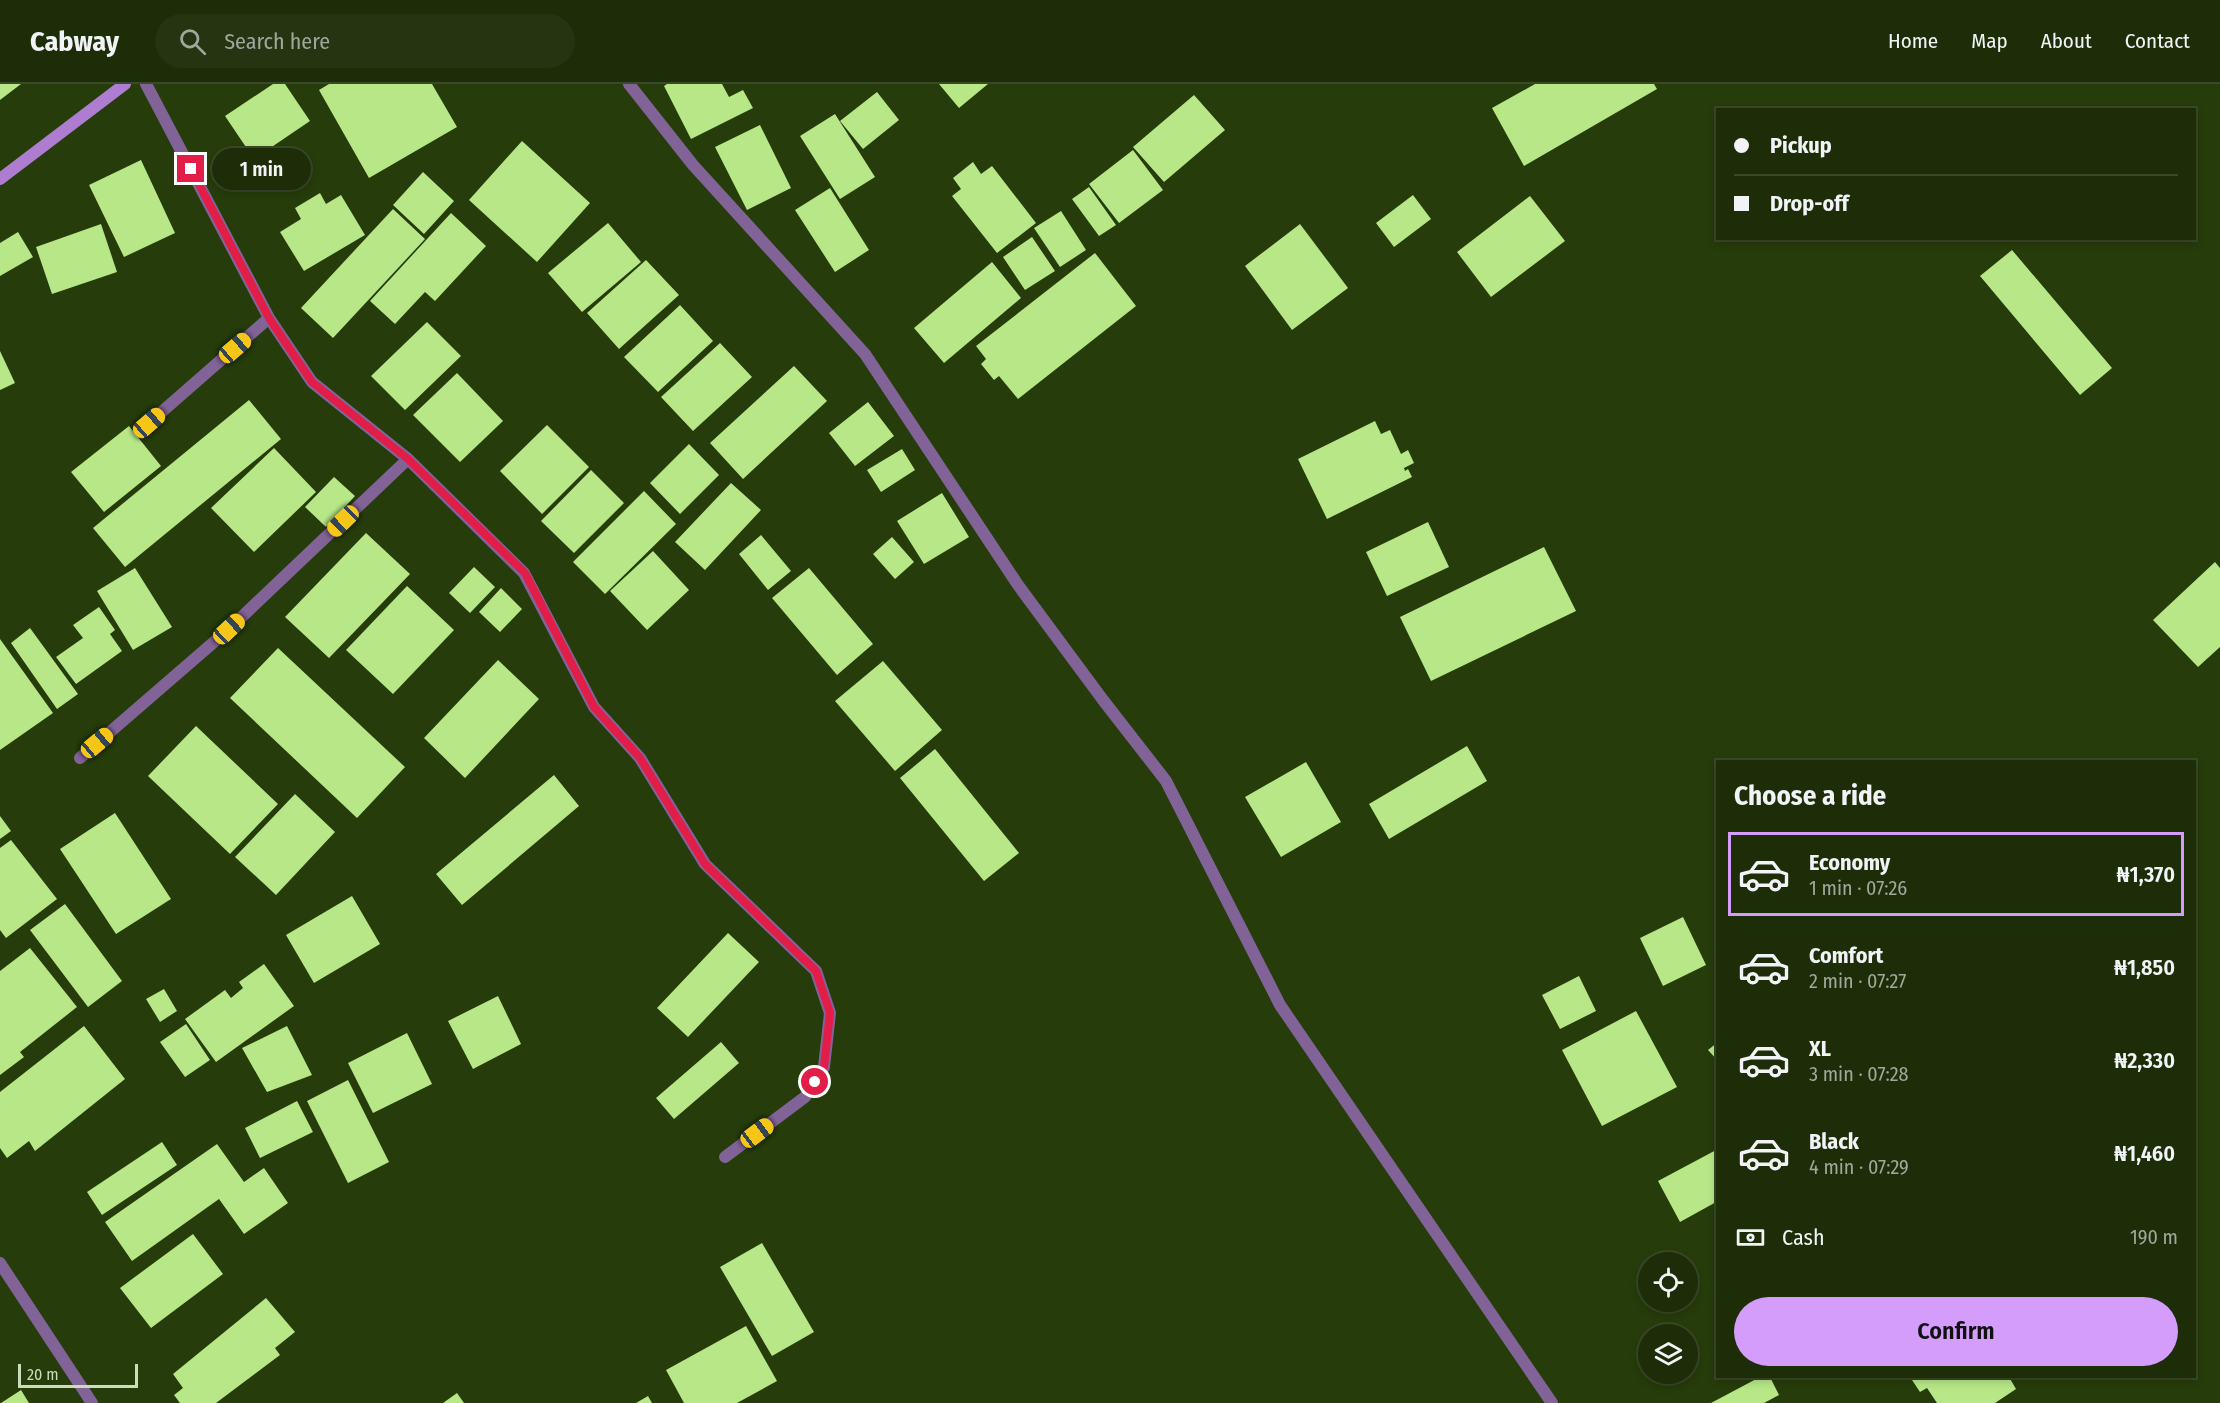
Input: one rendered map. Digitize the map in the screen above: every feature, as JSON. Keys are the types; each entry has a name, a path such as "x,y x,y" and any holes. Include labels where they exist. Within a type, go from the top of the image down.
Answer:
{"street":[{"path":"0,180 125,84"},
{"path":"146,84 269,318 312,382 408,459 525,573 594,707 640,758 705,864 816,971 830,1013 824,1067 805,1097 725,1157"},
{"path":"629,84 693,165 865,354 1018,585 1166,781 1280,1005 1552,1403"},
{"path":"149,423 269,318"},
{"path":"80,758 229,629 408,459"},
{"path":"0,1263 92,1403"}],"building":[{"path":"0,84 21,84 0,100"},
{"path":"273,84 285,84 310,121 254,159 225,116"},
{"path":"329,84 432,84 457,127 369,178 319,90"},
{"path":"667,84 722,84 729,97 743,90 753,108 691,139 664,86"},
{"path":"939,84 988,84 959,108"},
{"path":"1535,84 1654,84 1657,89 1524,166 1492,108"},
{"path":"877,92 899,120 863,149 840,121"},
{"path":"1194,95 1225,130 1164,182 1133,147"},
{"path":"835,114 875,177 840,199 800,136"},
{"path":"760,125 791,188 747,210 715,147"},
{"path":"522,141 590,203 537,262 469,200"},
{"path":"1133,150 1163,190 1119,223 1089,184"},
{"path":"141,160 175,233 124,257 89,185"},
{"path":"973,162 981,174 992,166 1036,223 997,253 952,196 961,189 953,178"},
{"path":"423,172 454,201 424,234 393,205"},
{"path":"1089,187 1116,225 1099,236 1072,199"},
{"path":"830,188 869,250 835,272 795,210"},
{"path":"320,193 326,204 341,195 365,235 304,271 280,232 301,219 295,208"},
{"path":"1413,195 1431,219 1394,247 1376,223"},
{"path":"1530,196 1565,241 1491,297 1457,252"},
{"path":"393,209 425,239 333,338 301,308"},
{"path":"1061,211 1086,250 1060,267 1034,228"},
{"path":"451,213 486,246 435,301 425,292 395,324 370,301"},
{"path":"608,223 641,262 582,312 548,273"},
{"path":"101,224 117,272 52,294 36,247"},
{"path":"1300,224 1348,288 1292,330 1245,266"},
{"path":"18,232 33,257 0,276 0,243"},
{"path":"1032,237 1055,271 1025,290 1003,257"},
{"path":"2012,250 2112,368 2080,395 1980,276"},
{"path":"1095,253 1136,306 1018,399 999,376 994,380 981,364 986,359 976,346"},
{"path":"646,260 679,295 619,349 587,313"},
{"path":"992,262 1021,298 944,363 914,328"},
{"path":"680,305 713,341 658,392 624,357"},
{"path":"427,322 461,356 405,410 371,376"},
{"path":"720,343 752,377 693,431 661,397"},
{"path":"0,351 15,383 0,390"},
{"path":"794,366 827,401 743,479 710,443"},
{"path":"457,373 503,421 460,462 413,415"},
{"path":"249,400 281,439 125,567 93,528"},
{"path":"868,402 894,436 855,466 829,433"},
{"path":"1375,421 1381,434 1390,430 1401,454 1408,450 1414,463 1404,468 1405,471 1408,469 1412,477 1327,519 1298,459"},
{"path":"547,425 589,467 542,514 500,471"},
{"path":"129,426 161,466 104,512 71,472"},
{"path":"689,444 719,475 680,514 650,483"},
{"path":"274,448 316,492 254,552 211,508"},
{"path":"902,449 915,470 881,492 867,470"},
{"path":"591,470 624,503 574,553 541,521"},
{"path":"334,477 355,496 326,527 305,507"},
{"path":"731,483 761,510 705,570 675,542"},
{"path":"644,491 676,524 605,594 573,562"},
{"path":"942,493 969,537 924,564 897,521"},
{"path":"1428,522 1449,567 1387,596 1366,552"},
{"path":"366,533 410,574 329,658 285,617"},
{"path":"761,535 791,571 768,590 739,554"},
{"path":"892,537 914,562 895,579 873,554"},
{"path":"1544,547 1576,611 1431,681 1400,617"},
{"path":"653,551 689,590 647,630 610,591"},
{"path":"2215,562 2220,568 2220,647 2198,667 2153,620"},
{"path":"474,567 495,587 470,613 449,593"},
{"path":"135,568 172,627 133,650 97,591"},
{"path":"809,568 873,644 837,675 772,598"},
{"path":"407,586 454,630 393,694 346,650"},
{"path":"501,588 522,609 500,632 479,612"},
{"path":"99,607 115,630 110,634 122,651 76,684 56,657 83,638 73,625"},
{"path":"30,628 78,694 57,709 11,643"},
{"path":"0,639 53,713 0,750"},
{"path":"278,648 405,767 357,818 230,698"},
{"path":"498,660 539,699 465,778 424,738"},
{"path":"883,661 942,730 895,771 835,701"},
{"path":"196,726 278,804 230,854 148,776"},
{"path":"1467,746 1487,781 1389,839 1369,804"},
{"path":"935,749 1019,853 984,881 900,778"},
{"path":"1306,762 1341,822 1281,857 1245,797"},
{"path":"554,775 579,806 462,905 436,874"},
{"path":"295,794 335,832 276,895 235,857"},
{"path":"115,813 171,899 116,934 60,849"},
{"path":"0,816 11,831 0,839"},
{"path":"11,840 57,899 6,938 0,930 0,848"},
{"path":"352,896 380,944 314,983 286,935"},
{"path":"65,904 122,981 88,1007 30,930"},
{"path":"1683,917 1706,965 1663,986 1640,938"},
{"path":"728,933 759,962 688,1037 657,1008"},
{"path":"30,948 77,1007 20,1052 24,1057 0,1075 0,971"},
{"path":"264,964 294,1006 216,1062 185,1019 225,990 231,998 243,988 239,982"},
{"path":"1579,976 1596,1011 1560,1029 1542,995"},
{"path":"164,989 177,1011 160,1022 146,999"},
{"path":"498,996 521,1044 473,1069 448,1021"},
{"path":"1636,1011 1677,1087 1602,1126 1562,1050"},
{"path":"186,1024 210,1060 185,1077 160,1042"},
{"path":"84,1026 125,1079 35,1151 29,1141 7,1158 0,1148 0,1092"},
{"path":"287,1026 312,1075 267,1092 242,1048"},
{"path":"407,1033 432,1084 373,1113 348,1063"},
{"path":"721,1042 739,1063 674,1119 656,1098"},
{"path":"1716,1044 1716,1059 1708,1050"},
{"path":"348,1080 389,1162 348,1183 307,1101"},
{"path":"297,1101 313,1132 260,1158 245,1128"},
{"path":"162,1142 177,1165 102,1215 87,1192"},
{"path":"217,1144 244,1182 264,1168 288,1203 244,1234 219,1199 132,1261 105,1222"},
{"path":"1716,1150 1716,1202 1680,1222 1658,1181"},
{"path":"193,1234 223,1274 151,1328 120,1288"},
{"path":"762,1243 814,1332 772,1356 720,1267"},
{"path":"266,1298 295,1332 275,1348 280,1355 216,1403 180,1403 174,1395 183,1388 173,1374"},
{"path":"746,1326 777,1381 737,1403 684,1403 666,1370"},
{"path":"1758,1378 1770,1378 1779,1395 1764,1403 1711,1403"},
{"path":"1911,1378 2010,1378 2016,1389 1995,1403 1937,1403 1927,1388 1920,1392"},
{"path":"21,1390 29,1403 1,1403"},
{"path":"457,1393 464,1403 443,1403"},
{"path":"648,1396 652,1403 636,1403"}],"route":[{"path":"191,169 269,318 312,382 408,459 525,573 594,707 640,758 705,864 816,971 830,1013 824,1067 815,1082"}]}
